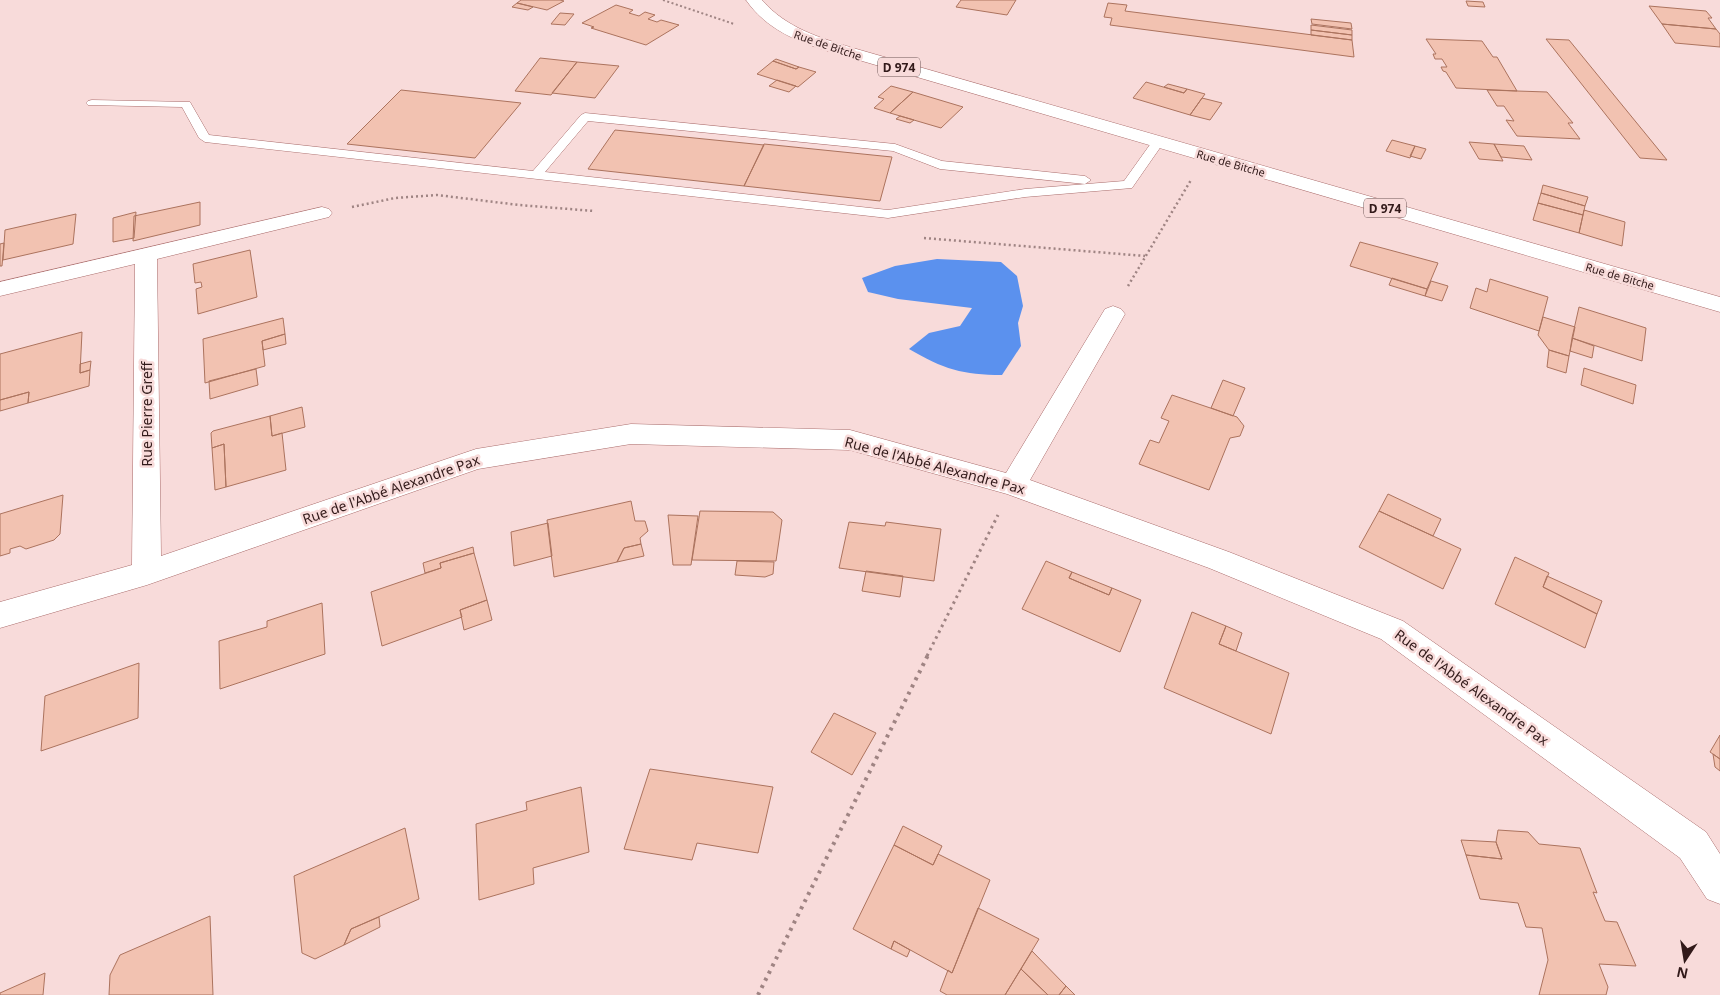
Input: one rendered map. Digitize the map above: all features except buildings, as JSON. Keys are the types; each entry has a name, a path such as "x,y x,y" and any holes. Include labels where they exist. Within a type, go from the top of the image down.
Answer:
{"street":[{"name":"Rue de Bitche","path":"754,0 763,13 796,35 847,52 1720,305"},
{"path":"0,289 322,213"},
{"name":"Rue Pierre Greff","path":"146,255 147,573"},
{"path":"1013,485 1113,314"},
{"name":"Rue de l'Abbé Alexandre Pax","path":"0,615 147,573 476,459 630,434 850,440 1013,485 1219,560 1392,630 1693,845 1720,886"}],"lane":[{"path":"92,104 186,104 205,138 888,214 1025,193 1127,185 1158,142"},
{"path":"536,175 585,117 895,148 940,165 1127,185"}],"path":[{"path":"663,0 734,23"},
{"path":"1145,256 1206,156"},
{"path":"758,995 1013,485"}],"water":[{"path":"937,259 1001,262 1017,276 1023,306 1018,323 1021,346 1002,375 964,372 932,362 909,349 929,333 960,326 972,308 898,299 868,292 862,278 895,266"}]}
